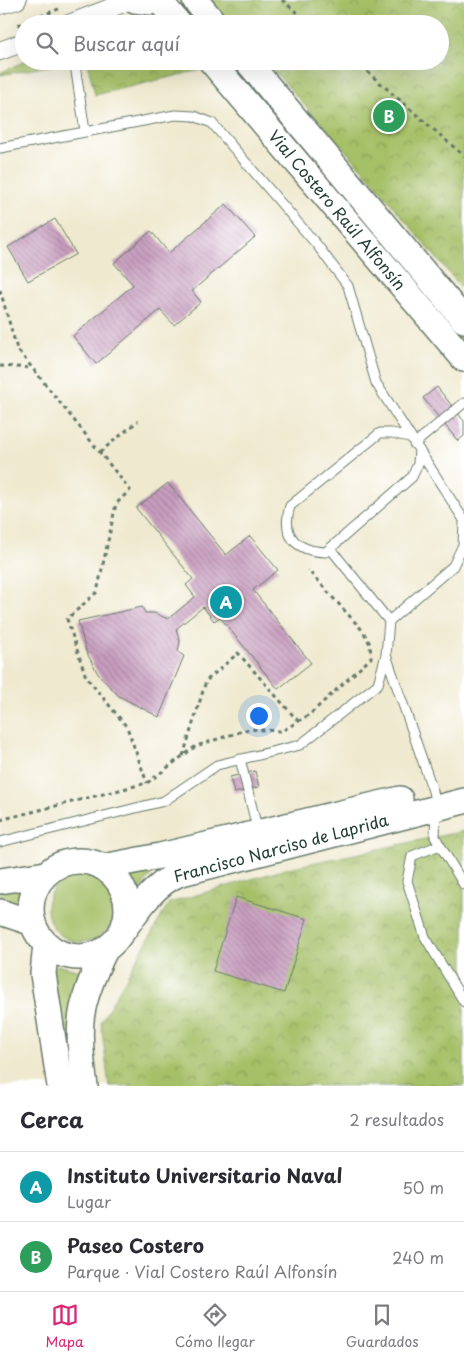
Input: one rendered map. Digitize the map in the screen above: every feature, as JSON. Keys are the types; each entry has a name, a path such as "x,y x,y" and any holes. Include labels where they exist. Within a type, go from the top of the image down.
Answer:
{"street":[{"path":"0,5 16,0"},
{"path":"92,15 130,0"},
{"path":"136,0 150,2 159,0 172,15"},
{"path":"195,0 208,15"},
{"path":"0,51 15,45"},
{"name":"Vial Costero Raúl Alfonsín","path":"219,70 464,359"},
{"name":"Vial Costero Raúl Alfonsín","path":"254,70 464,320"},
{"name":"Francisco Narciso de Laprida","path":"103,867 160,856 260,842 434,799 464,784"},
{"name":"Francisco Narciso de Laprida","path":"434,799 464,801"},
{"name":"Francisco Narciso de Laprida","path":"122,932 146,899 166,880 260,842"},
{"path":"85,1086 79,1048 79,1021 89,982 105,950 122,932 127,918 127,903 123,889 115,876 103,867 90,862 76,861 54,866 46,874 36,892 31,908 33,923 46,944 57,952 68,956 87,956 105,950"},
{"path":"0,881 46,874"},
{"path":"0,912 33,923"},
{"path":"46,944 44,974 60,1086"}],"lane":[{"path":"76,70 85,131"},
{"path":"0,148 175,115 194,116 212,123 318,245 348,286 376,383 464,521 462,545 453,566 389,621"},
{"path":"414,443 464,403"},
{"path":"392,432 414,443 418,464 412,477 326,552 313,552 300,547 287,533 286,519 290,506 380,433 392,432"},
{"path":"0,842 164,801 217,765 300,745 378,684 386,655 389,621 330,548"},
{"path":"386,655 434,799 435,838 464,885"},
{"path":"240,759 260,842"},
{"path":"440,845 412,856 406,882 425,937 464,1002"}],"path":[{"path":"282,0 300,15"},
{"path":"43,15 62,7"},
{"path":"9,29 15,27"},
{"path":"365,70 464,156"},
{"path":"0,290 17,349 130,490 116,504 98,592 67,619 86,677 127,728 147,784"},
{"path":"0,366 32,368"},
{"path":"100,452 138,421"},
{"path":"0,820 147,784 196,746 249,729 282,731 309,715 371,658 370,644 363,631 308,570"},
{"path":"183,756 206,681 238,653 298,721"}],"green space":[{"path":"210,0 464,0 464,291 364,171 273,70 449,70 449,15 223,15"},
{"path":"15,66 15,70 27,70 0,75 0,73"},
{"path":"89,70 200,70 95,95"},
{"path":"228,70 240,70 464,334 464,347"},
{"path":"464,831 464,1086 109,1086 101,1022 169,903 293,867"},
{"path":"157,868 134,896 122,872"},
{"path":"81,874 94,877 105,884 112,895 115,908 112,921 105,932 94,939 81,942 68,939 57,932 50,921 47,908 50,895 57,884 68,877"},
{"path":"27,884 23,905 0,901 0,889"},
{"path":"57,965 84,972 75,1086 68,1086 52,970"}],"building":[{"path":"226,204 255,237 192,291 201,302 174,325 160,310 96,364 73,336 133,285 114,263 151,231 169,253"},
{"path":"55,219 76,254 28,281 8,247"},
{"path":"437,387 464,421 464,436 458,441 423,398"},
{"path":"168,483 226,555 250,536 278,570 253,590 311,663 278,689 220,617 214,621 203,607 176,629 180,641 178,652 184,656 159,717 119,696 98,674 86,651 78,621 142,607 145,613 154,613 168,619 195,597 186,585 193,579 136,508"},
{"path":"255,771 259,787 234,793 230,777"},
{"path":"236,897 307,919 284,993 213,971"}],"place":[{"name":"Paseo Costero","path":"389,116"},
{"name":"Instituto Universitario Naval","path":"226,602"}]}
